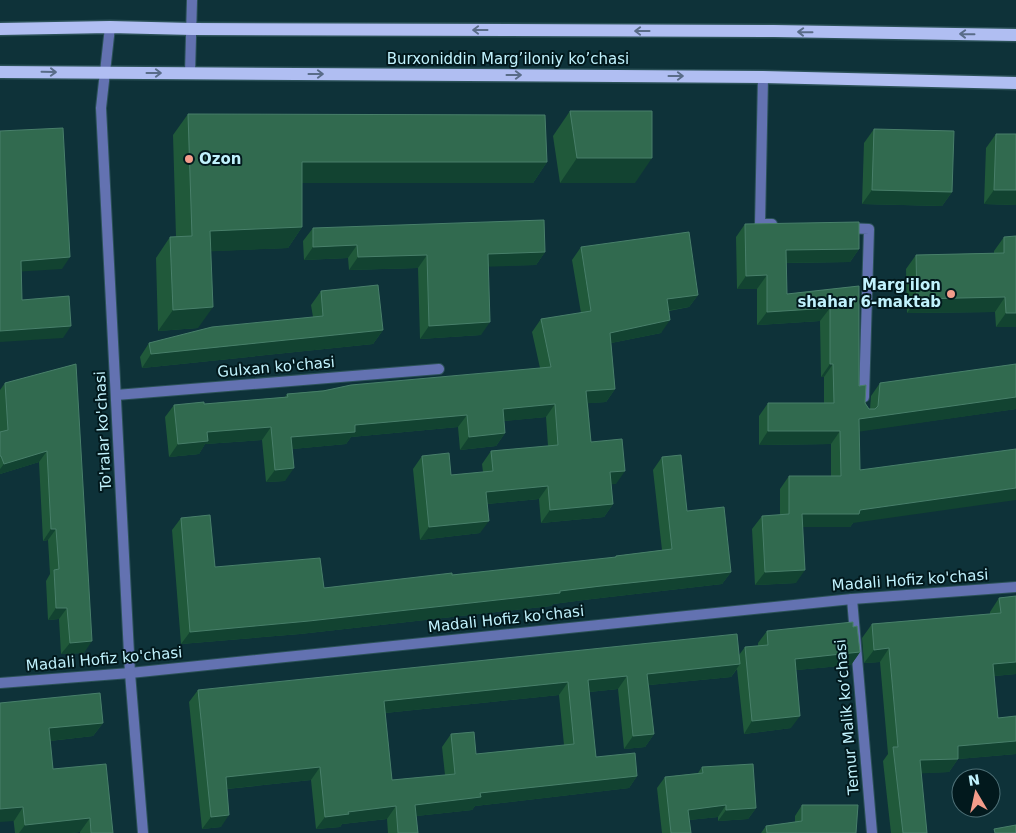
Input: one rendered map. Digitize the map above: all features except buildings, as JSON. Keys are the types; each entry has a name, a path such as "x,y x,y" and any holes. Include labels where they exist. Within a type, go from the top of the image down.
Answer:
{"main road":[{"name":"Burxoniddin Marg’iloniy ko’chasi","path":"0,29 774,31 1016,35"},
{"name":"Burxoniddin Marg’iloniy ko’chasi","path":"0,72 763,77 1016,83"}],"street":[{"path":"190,73 192,0"},
{"name":"To'ralar ko'chasi","path":"110,28 101,108 130,673 143,833"},
{"path":"763,77 760,224 780,225"},
{"path":"839,228 869,229 864,407"},
{"name":"Gulxan ko'chasi","path":"116,395 439,369"},
{"name":"Madali Hofiz ko'chasi","path":"0,683 130,673 852,599 1016,587"},
{"name":"Temur Malik koʻchasi","path":"852,599 872,833"}],"place":[{"name":"Ozon","path":"189,159"},
{"name":"Marg'ilon shahar 6-maktab","path":"951,294"}]}
